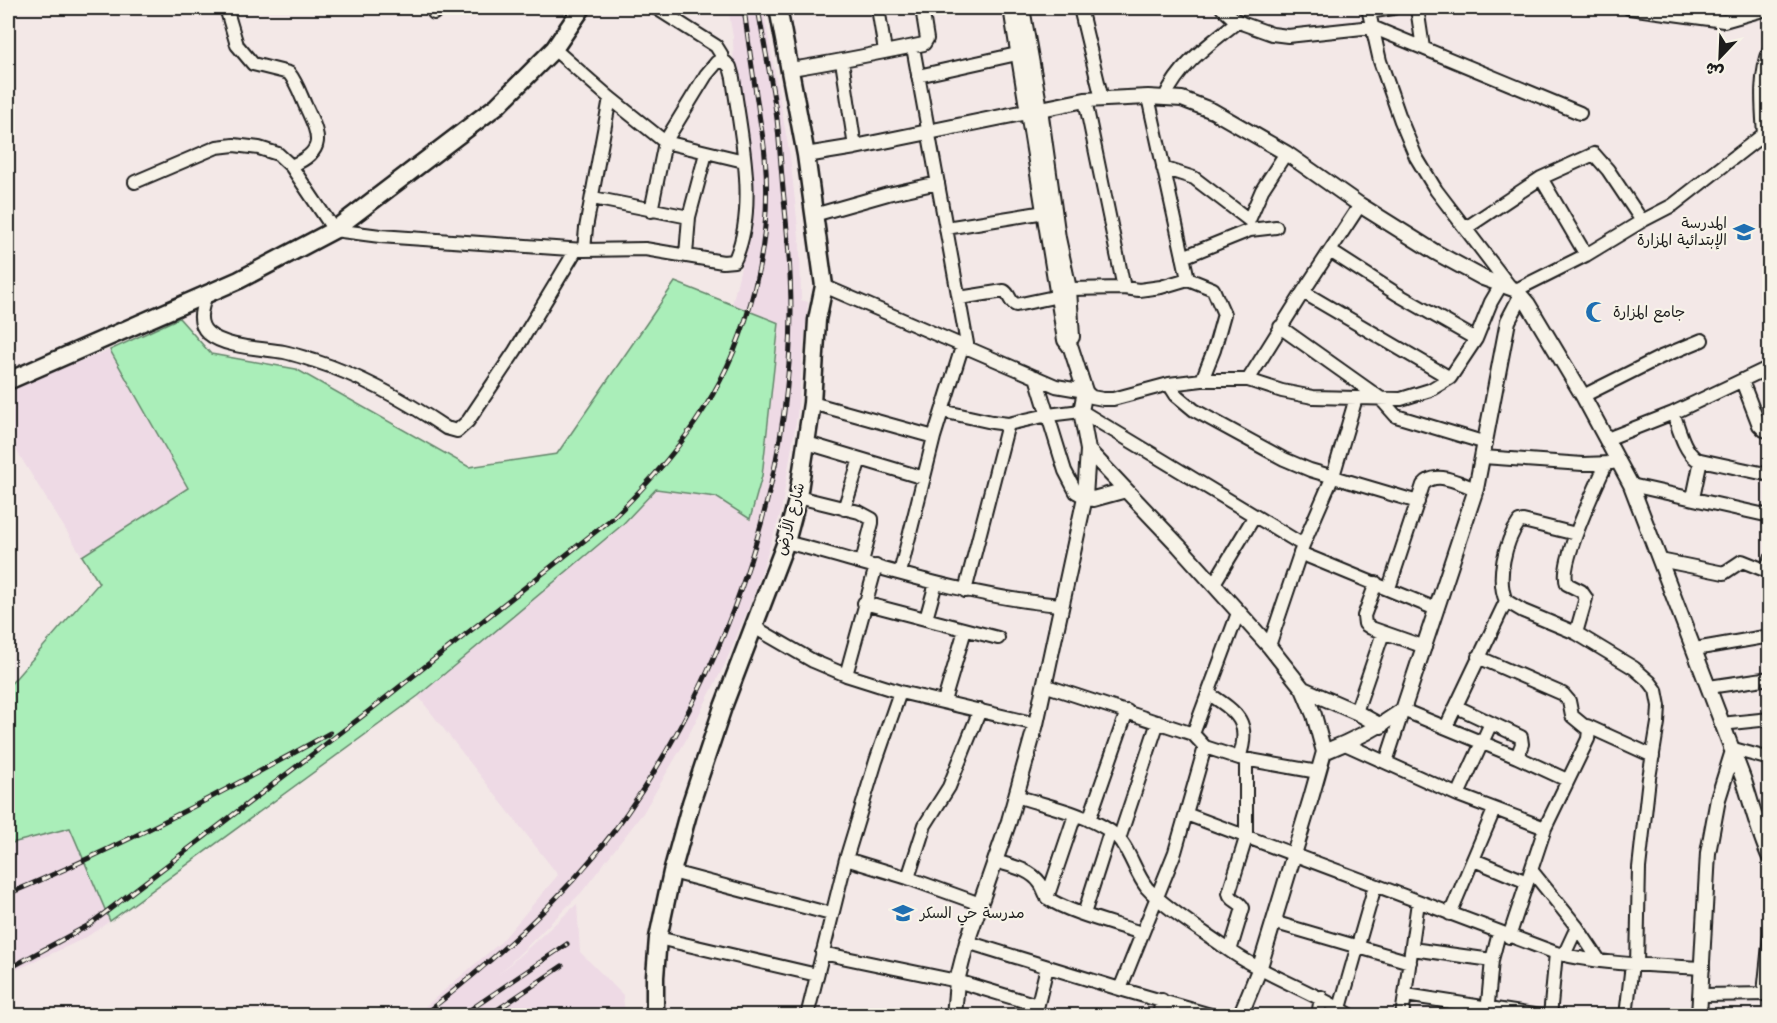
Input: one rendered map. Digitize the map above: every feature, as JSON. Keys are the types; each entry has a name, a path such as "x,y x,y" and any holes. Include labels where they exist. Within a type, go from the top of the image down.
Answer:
{"main road":[{"path":"8,381 239,280 334,230 498,105 554,49 582,8"},
{"name":"شارع الأرض","path":"655,1016 658,938 672,872 691,803 723,706 786,542 798,497 812,403 818,320 824,286 806,155 778,8"}],"street":[{"path":"226,8 237,45 253,64 290,73 313,122 319,139 316,148 311,155 291,166"},
{"path":"135,182 225,146 248,146 278,154 291,166 334,230 390,237 580,250 626,248 723,262 734,261 745,222 746,191 744,161 730,67 722,61 716,46 656,8"},
{"path":"878,8 885,51"},
{"path":"791,69 924,44 927,41 922,8"},
{"path":"954,1016 957,981 967,942 1016,796 1036,724 1085,497 1088,450 1081,411 1085,391 1071,348 1065,340 1064,293 1058,238 1033,110 1017,54 1011,8"},
{"path":"1022,8 1044,212 1064,293"},
{"path":"1080,8 1102,99"},
{"path":"1222,8 1238,21 1258,30 1288,36 1372,27 1580,113"},
{"path":"1393,8 1368,10 1385,76 1416,157 1436,190 1512,289 1528,304 1607,439 1613,463 1631,485 1695,649 1770,858"},
{"path":"1417,8 1423,48"},
{"path":"1629,8 1724,21 1770,8"},
{"path":"1165,97 1172,82 1183,68 1238,21"},
{"path":"900,573 934,437 965,348 959,298 913,47"},
{"path":"554,49 665,142 744,161"},
{"path":"824,286 1056,386 1085,391 1097,398 1113,399 1169,384 1202,380 1248,380 1299,395 1401,399 1439,386 1450,378 1476,339 1491,302 1512,289 1586,255 1673,205 1767,135 1764,65 1770,49"},
{"path":"918,76 1017,54"},
{"path":"651,211 665,142 706,75 717,62 722,61"},
{"path":"842,61 855,147"},
{"path":"1148,97 1188,279"},
{"path":"806,155 1085,100 1148,97 1182,99 1203,106 1286,153 1360,205 1449,260 1483,278 1512,289"},
{"path":"206,294 200,315 201,322 208,333 217,338 246,347 284,352 318,362 391,394 446,428 457,431 468,421 580,250 593,198 610,98"},
{"path":"1085,100 1124,288"},
{"path":"686,255 689,217 706,153"},
{"path":"1249,225 1262,190 1286,153"},
{"path":"1466,228 1541,178 1594,154 1597,155 1642,221"},
{"path":"1163,168 1194,178 1249,225"},
{"path":"1541,178 1586,255"},
{"path":"814,215 888,194 938,183"},
{"path":"593,198 689,217"},
{"path":"1248,380 1360,205"},
{"path":"946,228 1044,212"},
{"path":"1183,257 1249,225 1276,227"},
{"path":"1330,251 1397,294 1476,339"},
{"path":"959,298 1004,291 1016,305 1064,293 1124,288 1139,290 1188,279 1213,289 1224,314 1214,350 1202,380"},
{"path":"1386,762 1476,489 1512,289"},
{"path":"1303,292 1450,378"},
{"path":"1280,327 1380,398 1392,413 1401,418 1484,450 1613,463"},
{"path":"1582,396 1661,357 1702,340"},
{"path":"1607,439 1673,413 1770,367"},
{"path":"1036,376 1067,477 1076,492 1094,499 1126,490"},
{"path":"1743,381 1759,425 1770,432"},
{"path":"1169,384 1186,405 1284,459 1310,471 1418,502"},
{"path":"1269,646 1301,549 1333,476 1356,398"},
{"path":"812,403 934,437"},
{"path":"942,411 1008,423 1081,411 1254,517 1301,549 1436,609"},
{"path":"1673,413 1690,455 1701,460 1770,476"},
{"path":"966,591 1008,423"},
{"path":"807,443 924,478"},
{"path":"1088,450 1269,646 1303,689 1314,715 1324,752 1259,970 1240,1016"},
{"path":"844,509 860,459"},
{"path":"1693,498 1701,460"},
{"path":"1576,633 1586,598 1581,591 1567,584 1565,575 1576,534 1613,463"},
{"path":"1389,588 1423,485 1431,478 1440,477 1476,489"},
{"path":"1631,485 1770,516"},
{"path":"798,497 867,515 872,519 862,562"},
{"path":"1213,585 1254,517"},
{"path":"1576,534 1524,521 1519,522 1512,534 1503,564 1502,589 1506,601 1523,611 1576,633 1634,668 1656,690 1659,706 1638,868 1634,964 1626,1016"},
{"path":"786,542 966,591 1031,603 1061,605"},
{"path":"1660,560 1724,573 1742,561 1762,569 1768,566 1770,561"},
{"path":"846,675 876,566"},
{"path":"926,619 936,583"},
{"path":"1376,583 1363,621 1367,626 1383,633 1425,647"},
{"path":"1446,727 1506,601"},
{"path":"864,603 998,638"},
{"path":"1193,734 1238,613"},
{"path":"754,627 813,661 846,675 900,692 1036,724"},
{"path":"944,702 965,630"},
{"path":"1356,712 1383,633"},
{"path":"1695,649 1770,636"},
{"path":"1478,657 1563,694 1569,701 1572,716 1587,726 1653,756"},
{"path":"1709,687 1770,678"},
{"path":"1044,685 1193,734 1205,747 1243,759 1318,772"},
{"path":"1303,689 1356,712 1381,726"},
{"path":"807,1016 846,859 900,692"},
{"path":"1208,693 1228,706 1241,723 1245,737 1243,759 1246,838 1229,893 1243,908 1230,951"},
{"path":"1456,707 1521,737 1522,744 1517,757"},
{"path":"908,878 925,825 949,787 980,710"},
{"path":"1324,752 1381,726 1402,710"},
{"path":"1402,710 1567,780"},
{"path":"1089,820 1127,711"},
{"path":"1721,724 1770,718"},
{"path":"1084,914 1158,722"},
{"path":"1458,795 1491,723"},
{"path":"1488,1012 1492,960 1529,876 1545,828 1588,740 1590,734 1587,726"},
{"path":"1345,744 1458,795 1545,828"},
{"path":"1120,989 1174,852 1205,747"},
{"path":"1731,751 1770,759"},
{"path":"1699,1016 1708,853 1718,799 1731,751"},
{"path":"1016,796 1089,820 1115,836 1141,879 1156,897 1259,970 1321,997 1352,1016"},
{"path":"1450,914 1494,810"},
{"path":"1186,814 1504,935 1560,954 1634,964 1703,968"},
{"path":"1047,898 1075,815"},
{"path":"846,859 980,904"},
{"path":"1474,860 1529,876 1576,927 1599,960"},
{"path":"995,861 1034,876 1041,884 1047,898 1084,914 1141,933"},
{"path":"672,872 831,914"},
{"path":"1340,1008 1375,886"},
{"path":"1402,1016 1418,902"},
{"path":"1273,922 1410,962"},
{"path":"1550,1016 1560,954 1576,927"},
{"path":"1702,994 1767,993 1770,935"},
{"path":"658,938 817,975"},
{"path":"967,942 1214,1016"},
{"path":"1412,949 1492,960"},
{"path":"822,953 957,981 1036,1010 1047,967"},
{"path":"1406,995 1488,1012 1540,1016"},
{"path":"1318,1016 1321,997"},
{"path":"1159,1016 1162,1000"}],"shaded area":[{"path":"728,8 763,8 790,156 800,246 801,300 808,302 797,416 781,512 754,595 725,664 686,740 643,813 581,893 499,974 577,904 580,952 623,995 625,1015 414,1016 501,942 558,875 418,696 622,525 656,489 716,497 750,519 779,324 732,305 748,224 734,76 733,37"},
{"path":"110,350 188,488 82,556 8,437 8,388"},
{"path":"70,828 110,921 85,938 8,974 8,844"}],"green space":[{"path":"675,282 779,323 762,476 750,519 716,497 656,489 622,525 418,696 110,921 70,828 8,844 8,687 99,583 82,556 188,488 110,350 179,318 211,354 296,369 469,467 557,454"}],"railway":[{"path":"8,969 89,925 369,711 614,517 684,438 704,409 734,351 746,320 761,255 767,189 765,156 744,8"},
{"path":"422,1016 524,930 571,882 614,831 652,774 687,714 717,651 742,585 763,518 778,449 787,380 791,312 789,256 777,119 758,8"},
{"path":"8,894 90,858 171,818 330,733"},
{"path":"461,1016 567,944"},
{"path":"488,1016 562,966"}],"place":[{"name":"المدرسة الإبتدائية المزارة","path":"1744,232"},
{"name":"جامع المزارة","path":"1596,312"},
{"name":"مدرسة حي السكر","path":"903,913"}]}
